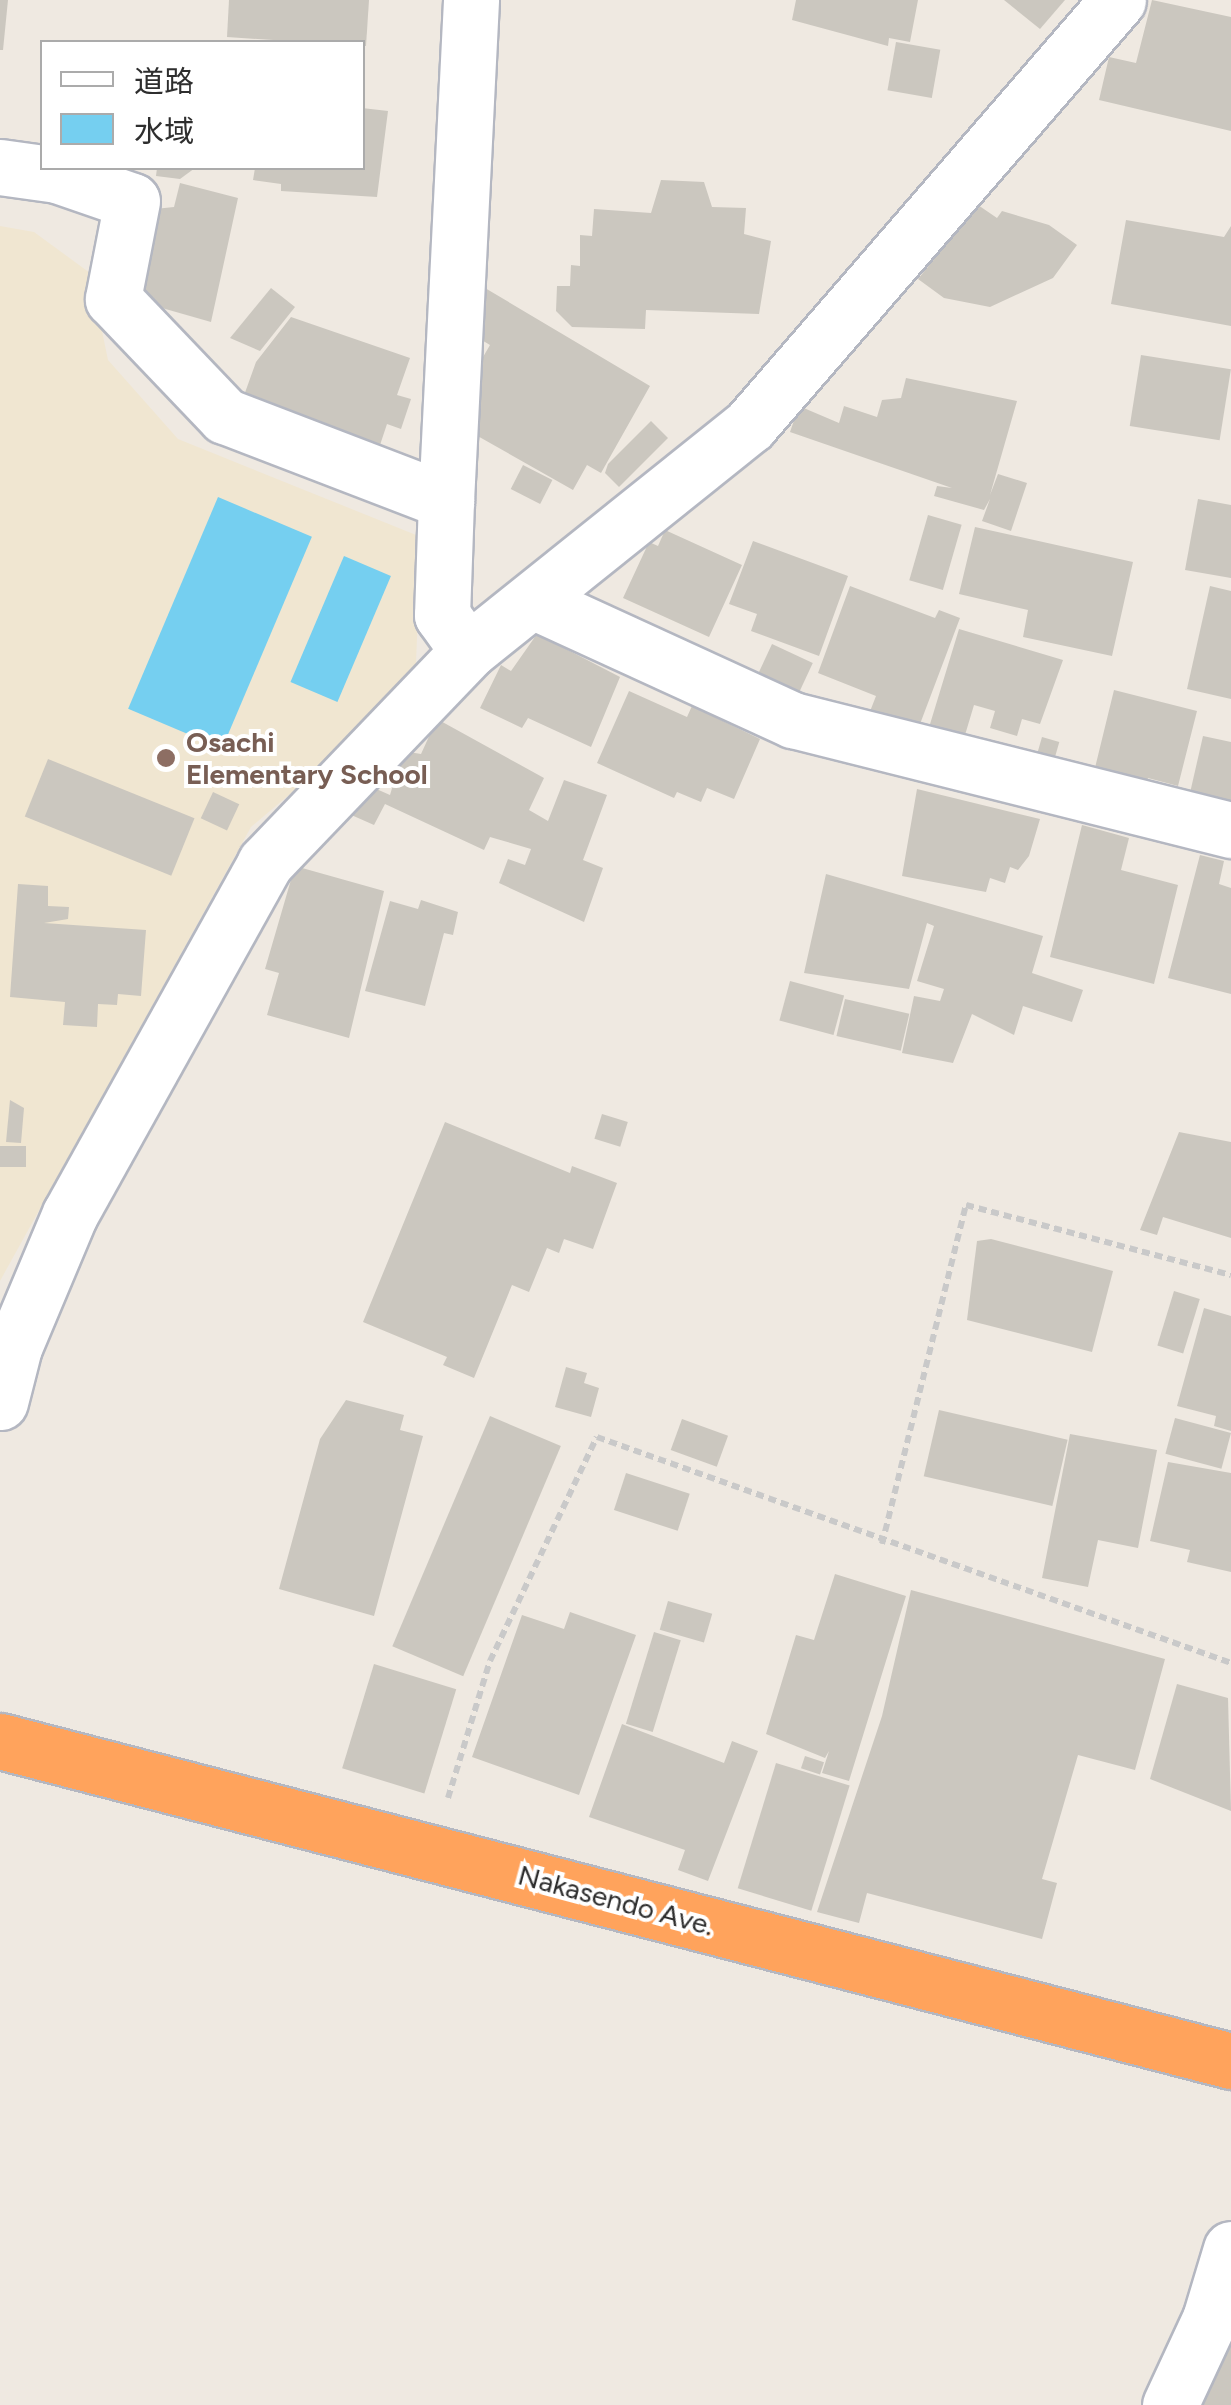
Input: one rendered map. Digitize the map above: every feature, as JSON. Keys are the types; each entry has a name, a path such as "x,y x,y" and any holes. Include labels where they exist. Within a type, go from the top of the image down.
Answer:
{"highway":[{"name":"Nakasendo Ave.","path":"0,1741 1231,2061"}],"street":[{"path":"468,651 442,615 471,0"},
{"path":"0,1402 14,1347 70,1214 265,863 468,651 535,602 750,425 1118,0"},
{"path":"0,167 56,175 132,202 112,299 226,416 446,501"},
{"path":"535,602 793,720 1231,830"},
{"path":"1170,2405 1210,2319 1231,2249"}],"path":[{"path":"882,1544 966,1205 1231,1275"},
{"path":"431,1852 490,1661 597,1437 882,1544 1231,1664"}],"shaded area":[{"name":"Osachi Elementary School","path":"0,226 34,232 90,273 108,360 178,439 421,537 415,688 251,827 0,1281"}],"water":[{"path":"218,497 312,537 222,749 128,709"},
{"path":"344,556 391,576 337,702 290,682"}],"building":[{"path":"0,0 8,0 3,50 0,50"},
{"path":"229,0 369,0 366,46 365,40 227,37"},
{"path":"796,0 918,0 910,42 889,38 888,46 792,20"},
{"path":"1004,0 1065,0 1040,29"},
{"path":"1152,0 1231,17 1231,131 1099,100 1109,57 1136,63"},
{"path":"896,42 940,50 932,98 887,90"},
{"path":"365,108 388,111 377,197 281,191 281,184 253,180 255,170 365,170"},
{"path":"157,170 192,170 180,179 156,176"},
{"path":"661,180 704,182 712,207 746,208 744,234 771,241 759,314 646,310 645,329 572,327 556,311 557,286 570,286 571,265 580,266 580,235 592,236 594,209 651,213"},
{"path":"180,183 238,198 211,322 141,302 148,277 139,273 155,209 174,207"},
{"path":"978,205 997,218 1002,211 1049,225 1077,245 1053,278 990,307 944,298 918,279"},
{"path":"1126,220 1224,237 1231,226 1231,326 1111,304"},
{"path":"271,288 295,307 260,351 230,338"},
{"path":"485,288 650,386 601,473 587,465 573,490 467,430 468,383 490,345 470,333"},
{"path":"291,317 410,358 397,395 411,399 401,429 387,424 379,448 285,408 283,416 242,401 256,362"},
{"path":"1141,355 1231,369 1220,440 1130,426"},
{"path":"906,378 1017,401 990,495 998,474 1027,483 1011,531 982,521 990,499 984,510 934,496 937,486 952,488 790,432 799,406 839,423 844,406 877,417 882,400 901,398"},
{"path":"651,421 668,438 619,487 605,473 608,464"},
{"path":"523,465 552,480 540,504 511,489"},
{"path":"1198,499 1231,505 1231,578 1185,570"},
{"path":"928,515 962,525 943,590 909,580"},
{"path":"975,527 1133,562 1112,656 1023,637 1028,610 959,594"},
{"path":"665,530 742,565 709,637 623,598 649,542 658,546"},
{"path":"753,541 848,576 819,656 751,631 757,614 729,604"},
{"path":"850,586 935,618 939,610 960,618 917,732 869,714 876,696 818,673"},
{"path":"1210,586 1231,591 1231,699 1187,689"},
{"path":"959,629 1063,660 1040,724 1022,719 1017,736 990,728 995,711 974,705 962,745 927,734"},
{"path":"537,634 620,677 591,747 528,718 522,728 480,708 501,665 511,671"},
{"path":"772,644 813,663 798,696 757,677"},
{"path":"1114,690 1197,711 1178,786 1148,778 1145,789 1093,776"},
{"path":"629,691 687,717 692,706 760,739 734,799 707,788 701,802 677,792 674,798 597,763"},
{"path":"437,719 544,778 529,810 548,821 564,780 607,795 583,860 603,868 584,922 499,883 508,859 525,865 531,849 490,837 484,850 385,804 374,825 340,810 365,784 390,795 403,751 421,754"},
{"path":"1203,736 1231,742 1231,802 1190,793"},
{"path":"1042,737 1059,742 1052,767 1035,762"},
{"path":"48,759 194,818 171,876 25,816"},
{"path":"917,789 1040,819 1029,856 1018,870 1010,867 1005,883 990,878 986,892 902,876"},
{"path":"213,792 239,804 227,831 201,818"},
{"path":"1082,825 1129,838 1121,870 1178,885 1154,984 1050,957"},
{"path":"1200,855 1224,861 1219,884 1231,888 1231,994 1168,978"},
{"path":"295,866 384,891 349,1038 267,1015 279,973 265,969"},
{"path":"826,874 1043,936 1032,973 1083,990 1072,1022 1023,1006 1014,1035 972,1014 953,1063 902,1053 914,996 940,1001 944,989 917,981 934,926 927,923 909,989 804,973"},
{"path":"18,884 48,886 48,906 69,907 68,919 44,923 146,930 141,996 118,994 117,1005 98,1004 97,1027 63,1025 65,1002 10,997"},
{"path":"421,900 458,912 453,935 444,933 425,1006 365,991 390,901 418,909"},
{"path":"790,981 844,995 833,1035 779,1021"},
{"path":"845,999 909,1014 901,1051 836,1036"},
{"path":"10,1100 24,1108 21,1143 6,1142"},
{"path":"602,1114 628,1122 620,1147 594,1139"},
{"path":"445,1122 570,1173 572,1166 617,1183 593,1249 564,1239 559,1253 547,1248 529,1292 512,1285 474,1378 443,1365 447,1357 363,1322"},
{"path":"1179,1132 1231,1142 1231,1238 1163,1217 1157,1235 1140,1230"},
{"path":"0,1146 26,1146 26,1167 0,1167"},
{"path":"991,1239 1113,1271 1092,1352 967,1320 977,1241"},
{"path":"1174,1291 1200,1299 1183,1353 1157,1346"},
{"path":"1204,1308 1231,1316 1231,1431 1214,1426 1216,1416 1177,1406"},
{"path":"566,1367 587,1373 584,1383 599,1388 591,1417 555,1407"},
{"path":"346,1400 404,1415 400,1430 423,1436 374,1616 279,1589 320,1439"},
{"path":"939,1410 1068,1440 1052,1506 924,1476"},
{"path":"490,1416 561,1446 463,1676 392,1646"},
{"path":"1175,1418 1231,1433 1221,1469 1165,1454"},
{"path":"682,1419 728,1436 717,1467 671,1450"},
{"path":"1070,1434 1157,1450 1138,1548 1098,1540 1088,1587 1042,1578"},
{"path":"1168,1462 1231,1473 1231,1572 1187,1562 1190,1550 1150,1541"},
{"path":"626,1473 690,1494 678,1531 614,1510"},
{"path":"835,1574 906,1596 849,1781 822,1773 829,1751 825,1758 766,1734 796,1635 814,1640"},
{"path":"911,1590 1165,1659 1135,1770 1078,1755 1042,1879 1057,1883 1042,1939 867,1893 859,1923 817,1912 882,1716"},
{"path":"668,1601 712,1614 704,1643 660,1630"},
{"path":"570,1612 636,1635 579,1795 472,1757 522,1615 564,1629"},
{"path":"654,1632 681,1640 653,1732 626,1724"},
{"path":"374,1664 456,1689 424,1793 342,1768"},
{"path":"1177,1684 1228,1698 1231,1811 1150,1779"},
{"path":"622,1724 724,1763 732,1741 758,1751 708,1881 678,1870 685,1850 589,1817"},
{"path":"805,1756 824,1762 820,1775 801,1768"},
{"path":"776,1763 850,1786 811,1911 738,1888"},
{"path":"1217,2341 1231,2346 1231,2405 1195,2405"}],"place":[{"name":"Osachi Elementary School","path":"166,758"}]}
